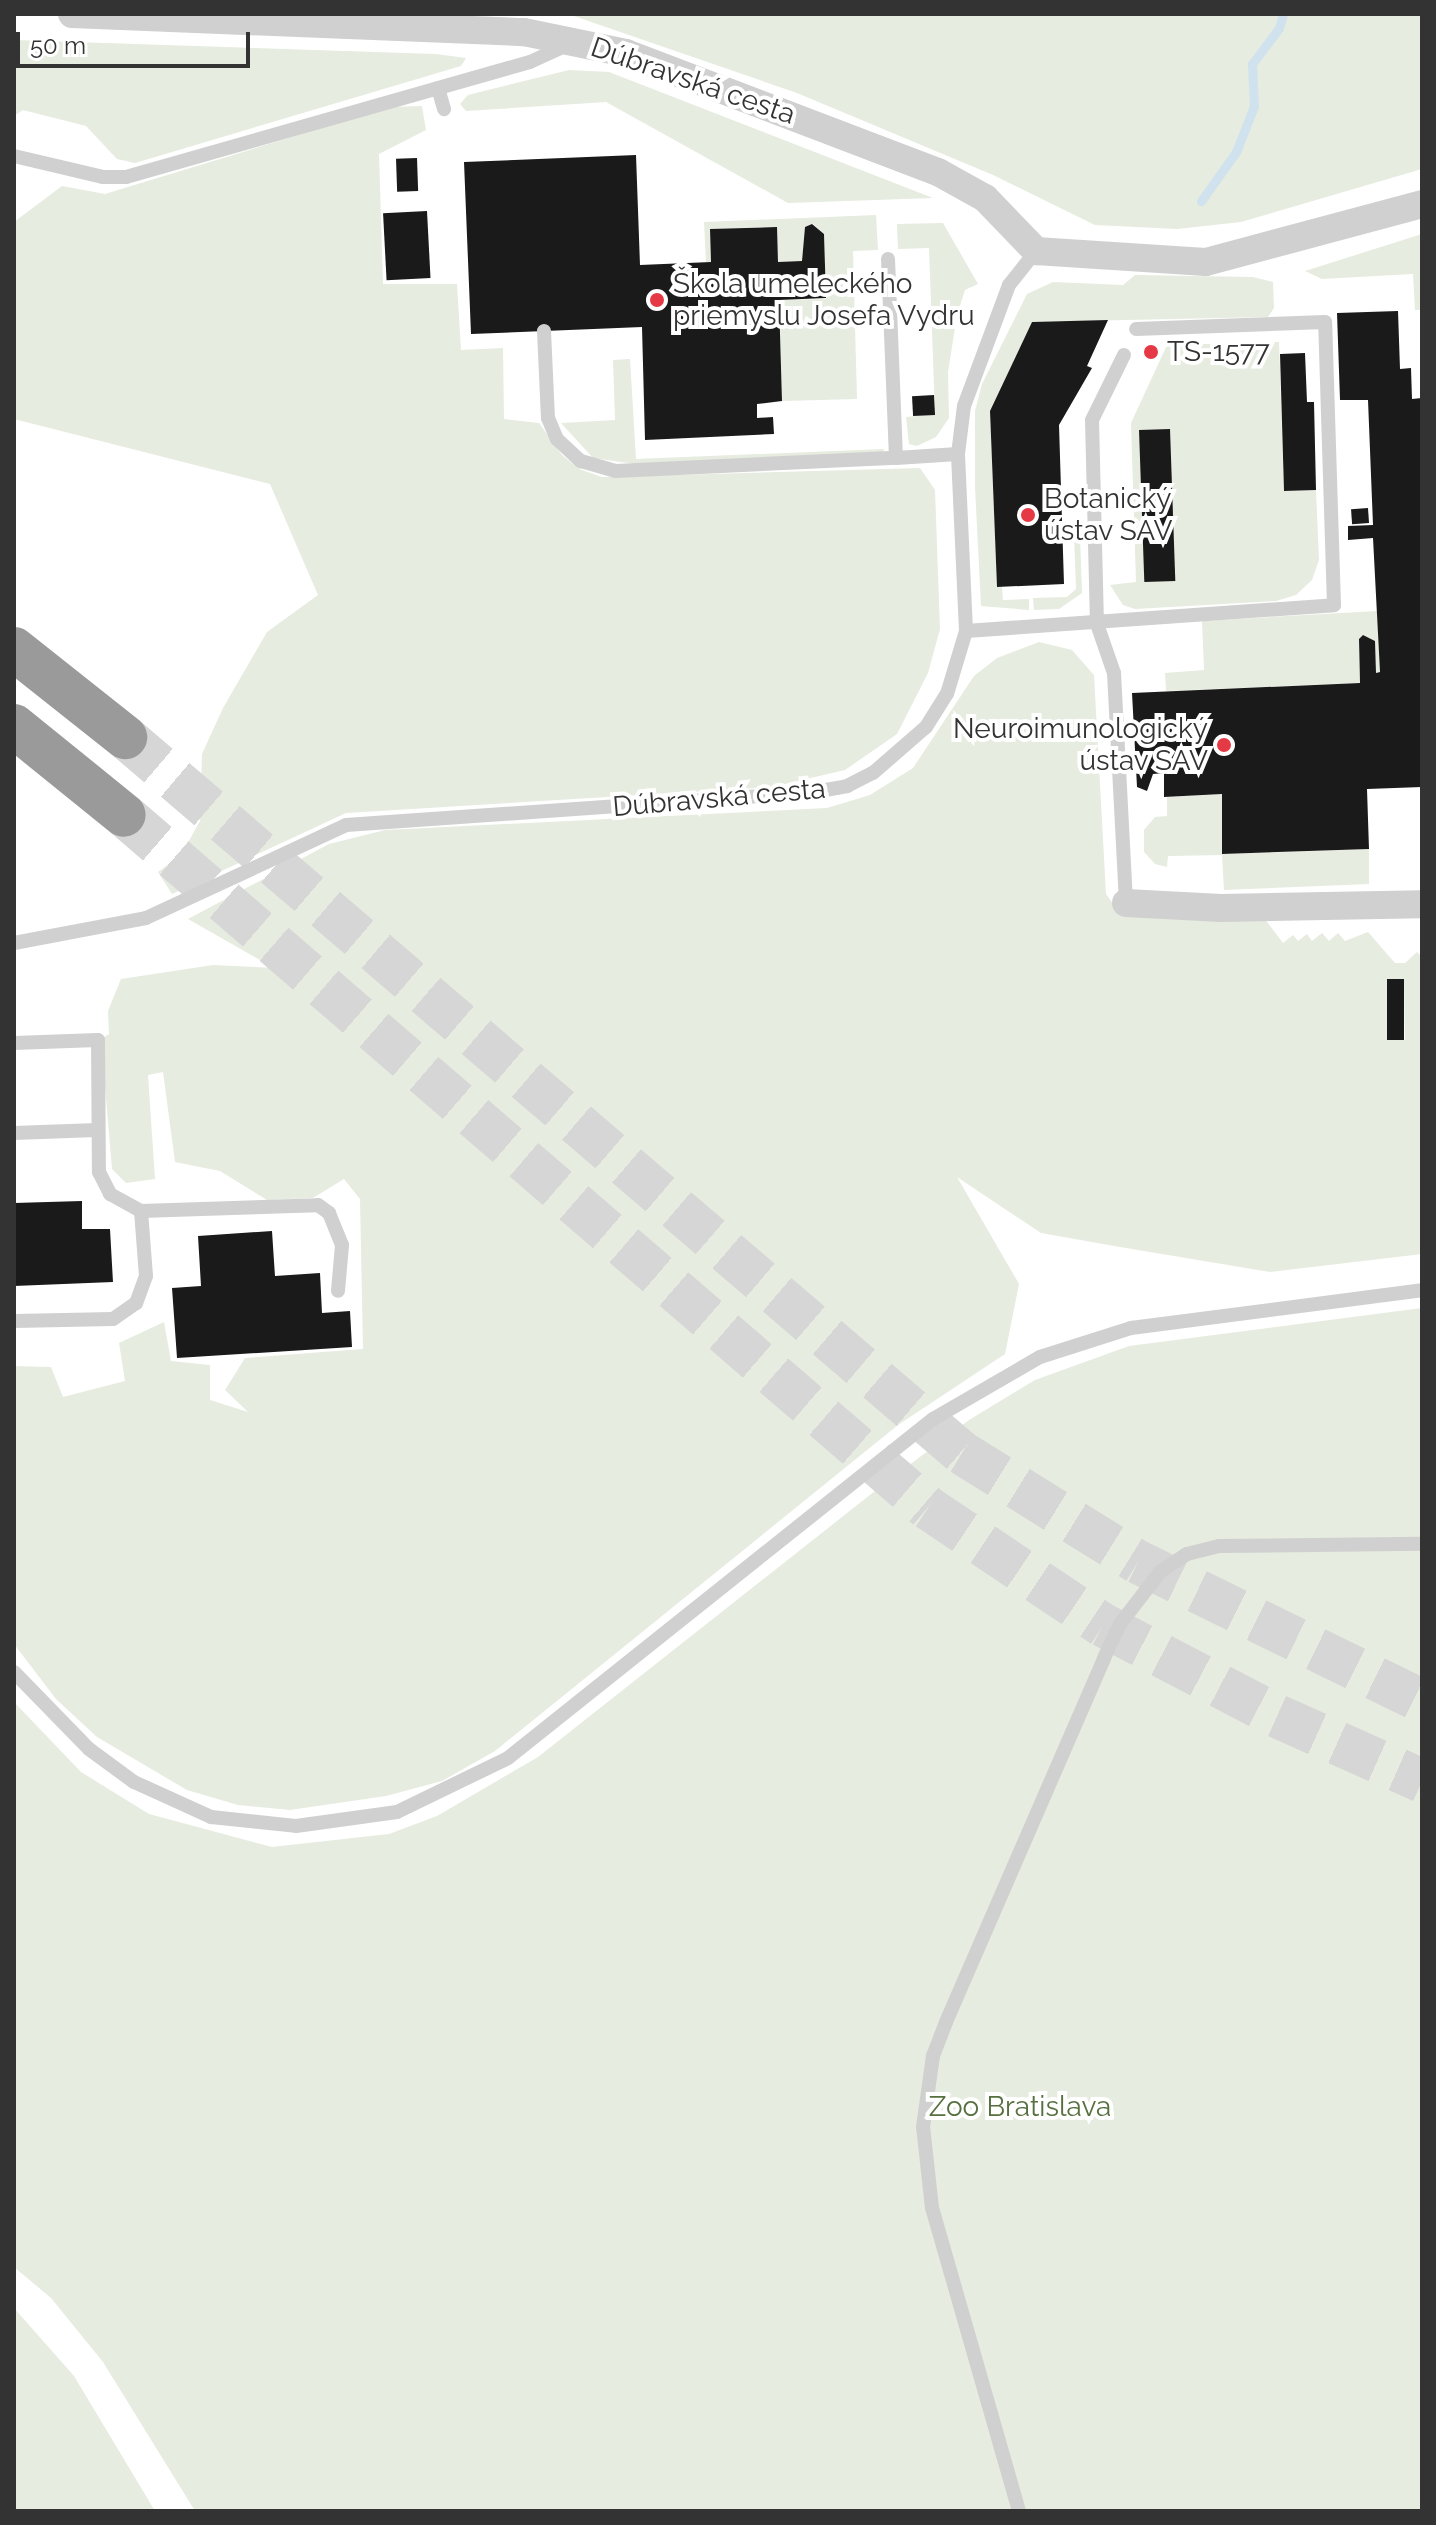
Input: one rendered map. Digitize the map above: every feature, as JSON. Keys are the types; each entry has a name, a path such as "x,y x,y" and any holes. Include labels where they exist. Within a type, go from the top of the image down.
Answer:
{"highway":[{"path":"14,649 125,737"},
{"path":"14,726 124,815"}],"street":[{"name":"Dúbravská cesta","path":"72,14 398,25 524,32 575,41 673,68 938,172 985,198 1036,251"},
{"path":"1036,251 1206,262 1422,204"},
{"path":"1126,903 1221,908 1422,904"}],"lane":[{"path":"14,156 103,177 126,177 530,62 575,41"},
{"path":"438,88 444,109"},
{"name":"Dúbravská cesta","path":"14,943 146,918 346,825 660,805 847,786 899,754 926,727 947,694 966,631 958,454 971,381 1009,285 1036,251"},
{"path":"888,259 896,458"},
{"path":"966,631 1334,605 1325,322 1136,329"},
{"path":"544,331 548,418 557,439 581,461 616,471 958,454"},
{"path":"1124,355 1092,420 1097,624 1114,673 1126,903"},
{"path":"14,1043 98,1040 99,1172 110,1194 141,1211 318,1205 329,1213 342,1245 338,1291"},
{"path":"14,1133 97,1130"},
{"path":"14,1321 113,1319 136,1303 146,1276 141,1211"},
{"path":"14,1672 89,1749 123,1774 169,1801 211,1817 296,1826 397,1812 508,1758 933,1419 1040,1357 1131,1328 1422,1290"},
{"path":"1019,2511 932,2208 923,2127 933,2056 946,2022 1120,1624 1160,1572 1187,1554 1219,1546 1422,1544"}],"green space":[{"path":"568,14 1422,14 1422,169 1241,222 1177,229 1095,225 993,175 797,93"},
{"path":"14,40 436,54 466,58 461,66 135,163 117,159 86,126 23,110 14,116"},
{"path":"569,70 609,72 933,198 788,203 606,102 466,111 460,104 468,95"},
{"path":"422,106 426,130 379,154 383,284 457,284 461,350 503,348 504,419 539,423 562,455 579,469 602,477 920,468 935,490 940,629 928,673 897,734 845,770 772,787 346,813 172,894 158,872 181,855 200,821 202,754 223,708 267,632 318,595 270,484 14,419 14,222 62,186 105,194 390,107"},
{"path":"876,215 878,250 853,251 857,399 782,401 779,300 826,299 824,234 813,224 805,227 802,261 778,262 776,227 710,229 711,262 706,262 704,222"},
{"path":"943,223 978,284 965,290 957,315 948,372 949,418 936,437 917,446 909,444 906,417 935,414 929,248 898,249 897,224"},
{"path":"1422,234 1422,310 1415,310 1413,274 1322,279 1305,271"},
{"path":"1135,275 1253,277 1273,282 1274,308 1268,317 1032,322 990,411 997,587 1002,587 1003,600 1029,599 1029,610 981,606 975,411 982,384 1027,294 1053,282 1123,285"},
{"path":"1279,342 1284,491 1316,490 1319,560 1312,580 1296,595 1276,601 1135,609 1123,605 1110,585 1136,582 1131,423 1167,345"},
{"path":"630,359 636,459 884,449 883,453 635,464 593,458 561,423 615,420 613,360"},
{"path":"1074,534 1080,536 1082,593 1059,609 1034,610 1033,598 1067,597 1076,589"},
{"path":"1377,611 1380,672 1376,673 1375,641 1363,635 1359,639 1360,683 1166,691 1165,673 1204,670 1202,621"},
{"path":"1039,642 1072,650 1094,675 1106,894 1121,915 1261,914 1283,943 1293,935 1298,941 1307,934 1312,941 1322,933 1329,941 1338,933 1345,941 1368,932 1395,963 1405,963 1417,952 1422,957 1422,1254 1270,1272 1041,1233 957,1177 1019,1284 1005,1354 898,1425 495,1751 442,1781 386,1796 290,1810 238,1805 187,1790 97,1737 56,1699 14,1644 14,1366 51,1367 63,1397 125,1381 119,1343 164,1322 171,1361 210,1365 210,1400 248,1412 225,1390 245,1358 363,1349 360,1199 344,1179 313,1198 267,1200 220,1171 175,1162 163,1072 148,1075 155,1179 126,1183 112,1169 101,1039 109,1034 108,1011 121,979 213,965 274,968 188,919 329,844 385,830 827,808 870,795 913,768 974,676 997,658","holes":["1387,979 1404,979 1405,1040 1388,1040"]},
{"path":"1222,794 1223,854 1369,849 1369,884 1224,890 1222,855 1168,856 1167,867 1155,864 1144,852 1144,830 1155,817 1167,816 1167,797"},
{"name":"Zoo Bratislava","path":"1422,1308 1422,2511 195,2511 103,2362 51,2298 14,2267 14,1702 81,1772 149,1814 272,1847 389,1834 437,1816 538,1757 880,1487 969,1420 1035,1380 1129,1346"},
{"path":"14,2308 74,2376 155,2511 14,2511"}],"building":[{"path":"636,155 640,265 711,262 710,229 777,227 778,262 802,261 805,227 812,224 824,234 826,298 779,300 782,401 757,404 757,418 773,417 774,434 645,440 642,327 471,334 464,162"},
{"path":"417,158 418,191 397,192 396,159"},
{"path":"427,211 431,278 387,280 383,213"},
{"path":"1398,311 1400,369 1411,368 1412,399 1422,398 1422,787 1367,789 1369,849 1222,854 1222,794 1164,797 1164,773 1153,774 1147,791 1137,787 1132,693 1360,683 1359,639 1363,635 1375,641 1376,673 1380,672 1373,538 1348,540 1348,526 1373,525 1368,400 1340,400 1337,313"},
{"name":"Botanický ústav SAV","path":"1108,320 1087,366 1092,368 1059,425 1064,584 997,587 990,411 1032,322"},
{"name":"TS-1577","path":"1146,346 1157,346 1157,357 1146,357"},
{"path":"1305,353 1307,402 1314,402 1316,490 1284,491 1280,354"},
{"path":"934,395 935,415 913,416 912,396"},
{"path":"1170,429 1175,581 1144,582 1139,430"},
{"path":"1368,508 1369,523 1352,524 1351,509"},
{"path":"1387,979 1404,979 1404,1040 1387,1040"},
{"path":"82,1201 82,1229 110,1229 113,1282 14,1286 14,1203"},
{"path":"272,1231 275,1276 320,1273 322,1313 350,1311 352,1347 177,1358 172,1288 201,1286 198,1236"}],"waterway":[{"path":"1201,201 1236,152 1254,106 1252,64 1279,28 1283,14"}],"tunnel":[{"path":"125,737 962,1453 1138,1562 1422,1701"},
{"path":"124,815 928,1508 1103,1625 1277,1716 1422,1781"}],"place":[{"name":"Škola umeleckého priemyslu Josefa Vydru","path":"657,300"},
{"name":"TS-1577","path":"1151,352"},
{"name":"Botanický ústav SAV","path":"1028,515"},
{"name":"Neuroimunologický ústav SAV","path":"1224,745"}]}
